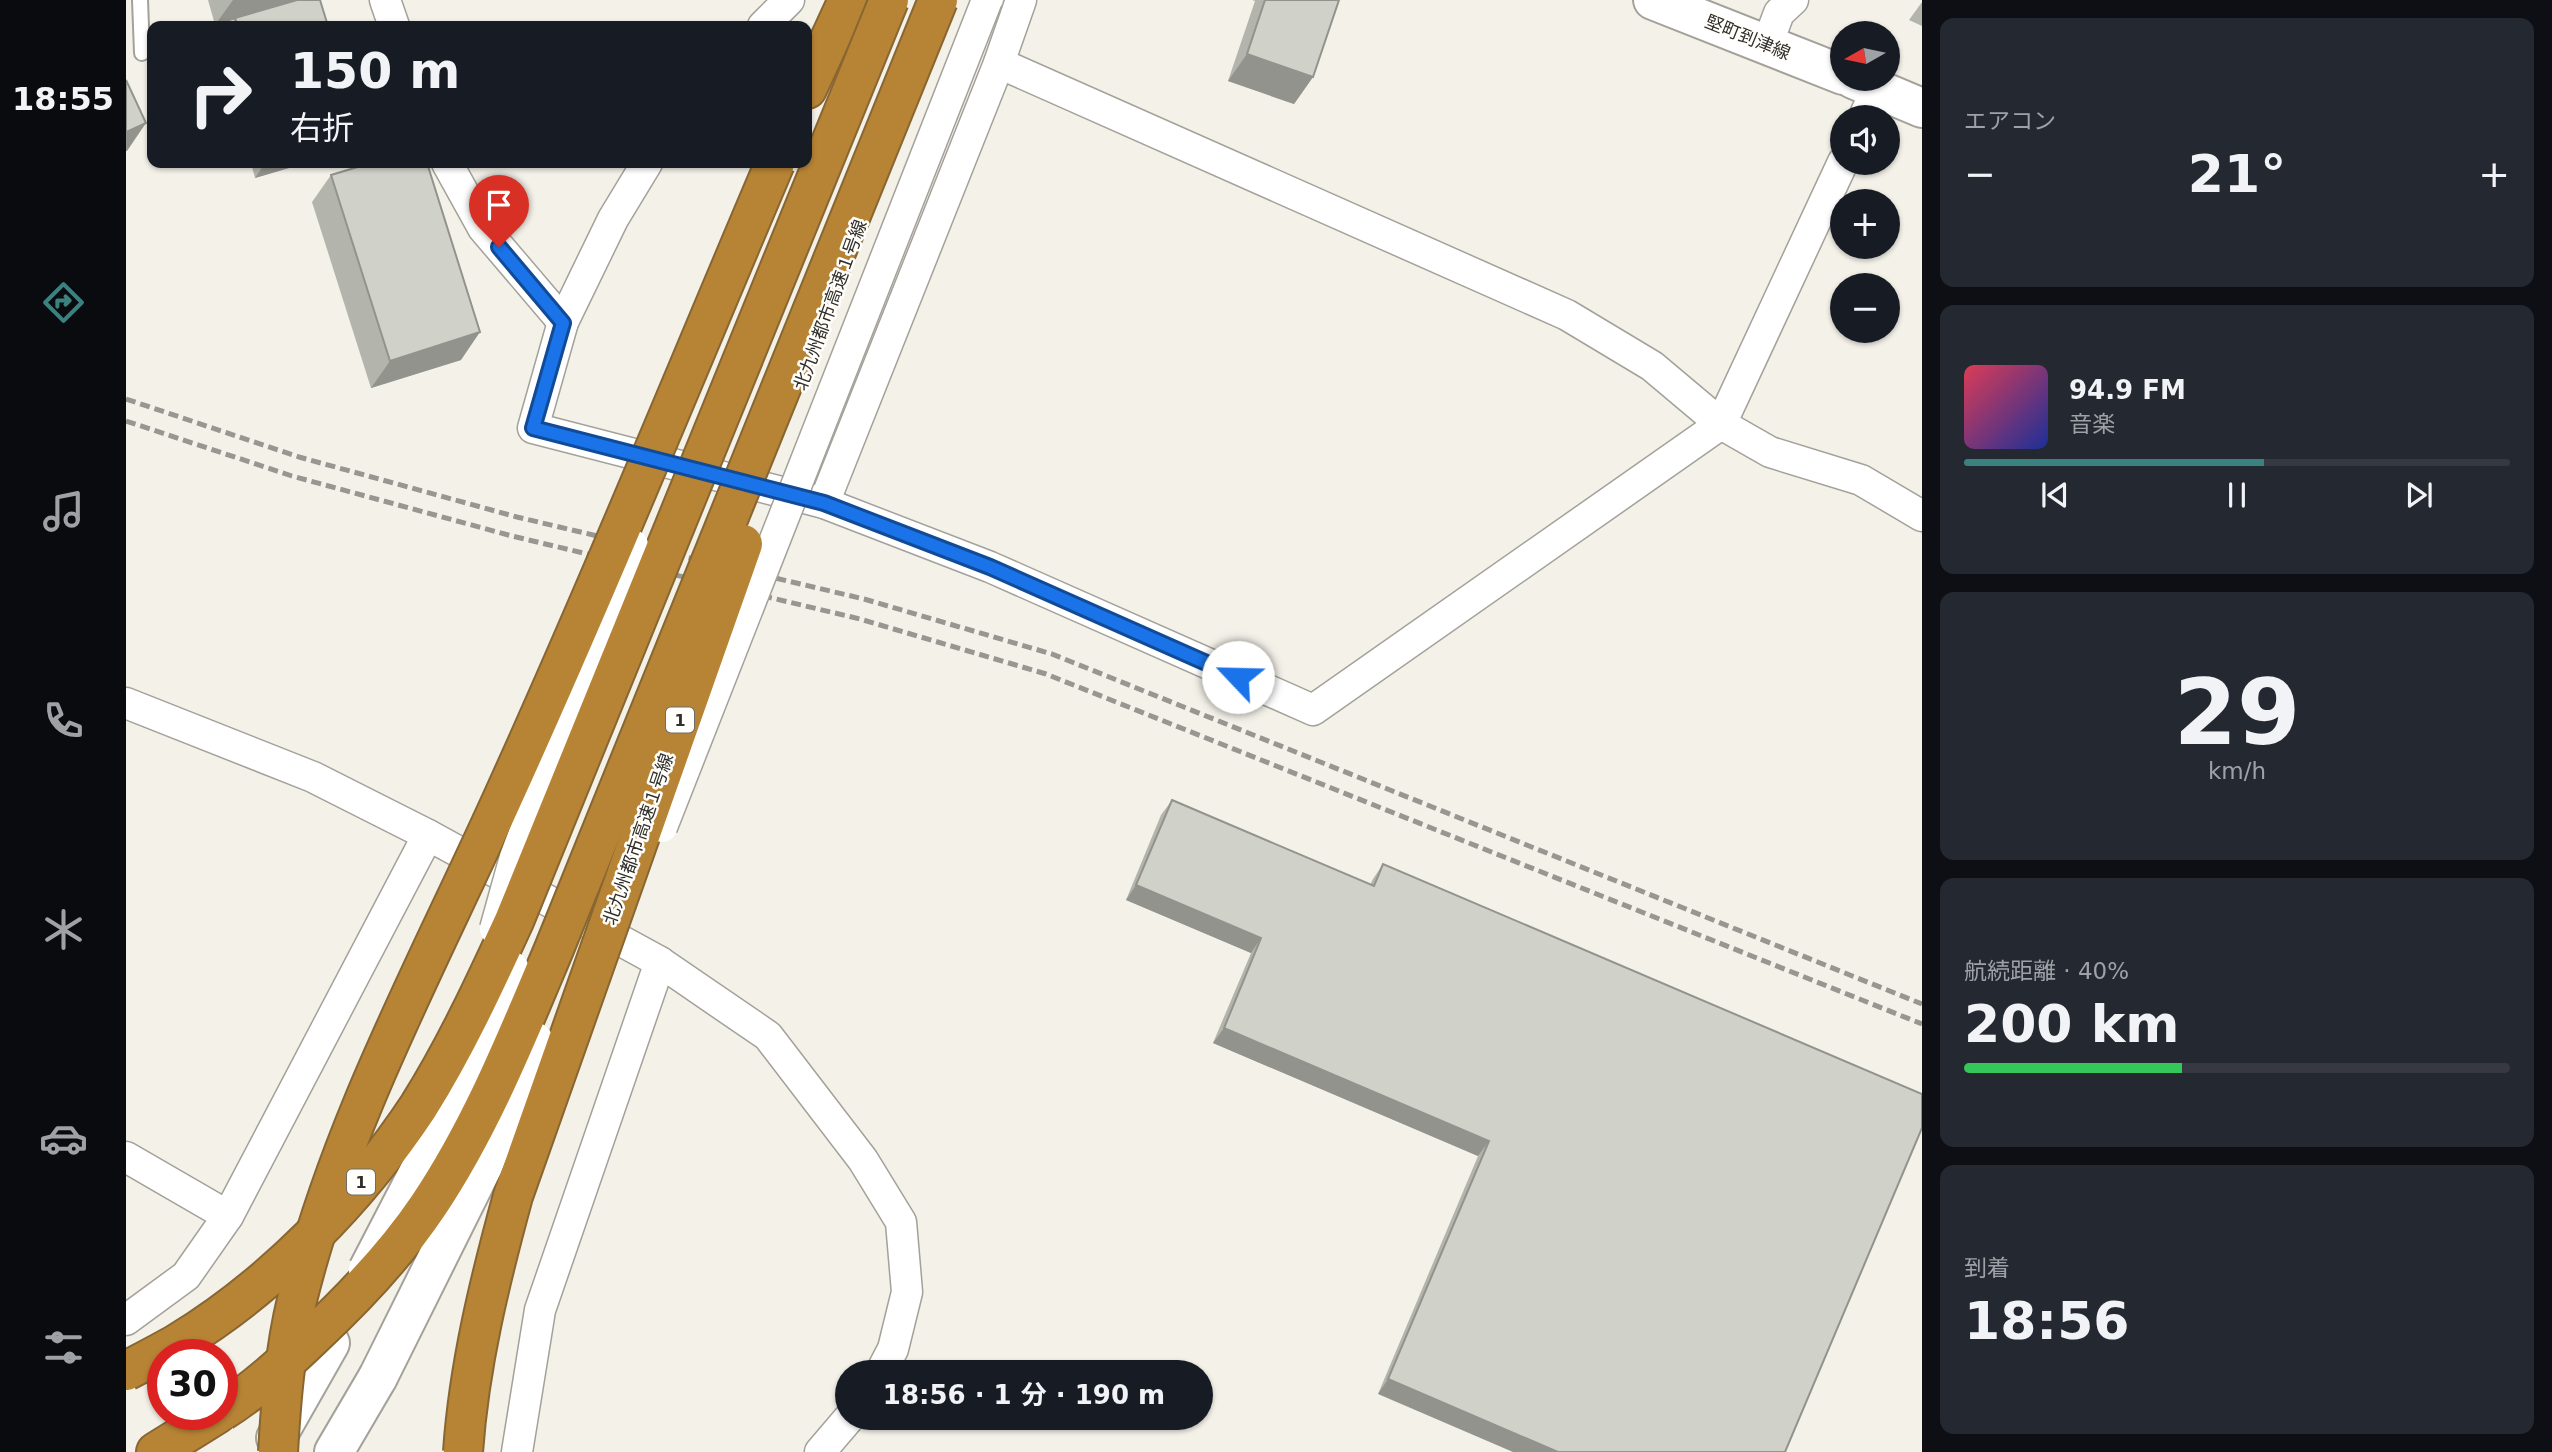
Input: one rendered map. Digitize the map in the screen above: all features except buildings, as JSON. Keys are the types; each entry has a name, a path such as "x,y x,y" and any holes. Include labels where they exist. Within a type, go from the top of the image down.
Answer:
{"highway":[{"path":"812,76 848,0"},
{"name":"1","path":"126,1371 178,1343 243,1297 307,1241 368,1175 419,1106 466,1024 514,921 889,0"},
{"name":"北九州都市高速１号線","path":"238,1398 297,1351 357,1295 428,1206 480,1115 508,1058 554,949 940,0"},
{"name":"北九州都市高速１号線","path":"463,1452 476,1351 492,1273 513,1196 714,624 940,0"},
{"path":"278,1452 283,1377 296,1303 314,1237 338,1168 398,1022 506,790 774,168"},
{"path":"156,1452 191,1430"}],"street":[{"path":"385,0 392,21"},
{"path":"768,21 789,0"},
{"path":"812,73 839,0"},
{"path":"268,1452 330,1343 441,1129 530,926 881,0"},
{"path":"334,1452 378,1377 482,1166 578,936 953,0"},
{"path":"482,1166 627,916 987,0"},
{"path":"824,503 999,63 1021,0"},
{"name":"堅町到津線","path":"1653,0 1767,45 1830,76"},
{"path":"1767,45 1779,13 1793,0"},
{"path":"999,63 1567,315 1652,366 1721,424 1770,452 1861,480 1922,516"},
{"name":"堅町到津線","path":"1862,91 1922,108"},
{"path":"450,168 483,228 563,323"},
{"path":"644,168 614,219 563,323 533,428 824,503 990,567 1313,710 1721,424 1837,175"},
{"path":"441,1129 515,857 774,168"},
{"path":"126,703 313,777 428,835 660,962 768,1036 863,1160 901,1222 907,1292 893,1349 887,1360"},
{"path":"126,1320 186,1276 228,1216 428,835"},
{"path":"517,1452 540,1310 660,962"},
{"path":"126,1157 228,1216"},
{"path":"820,1452 839,1430"}],"lane":[{"path":"140,0 142,53"}],"railway":[{"path":"126,399 299,457 517,517 864,599 1052,654 1922,1004"},
{"path":"126,421 292,476 512,536 860,619 1046,674 1922,1024"}],"route":[{"path":"499,247 563,323 533,428 824,503 990,567 1238,677"}]}
